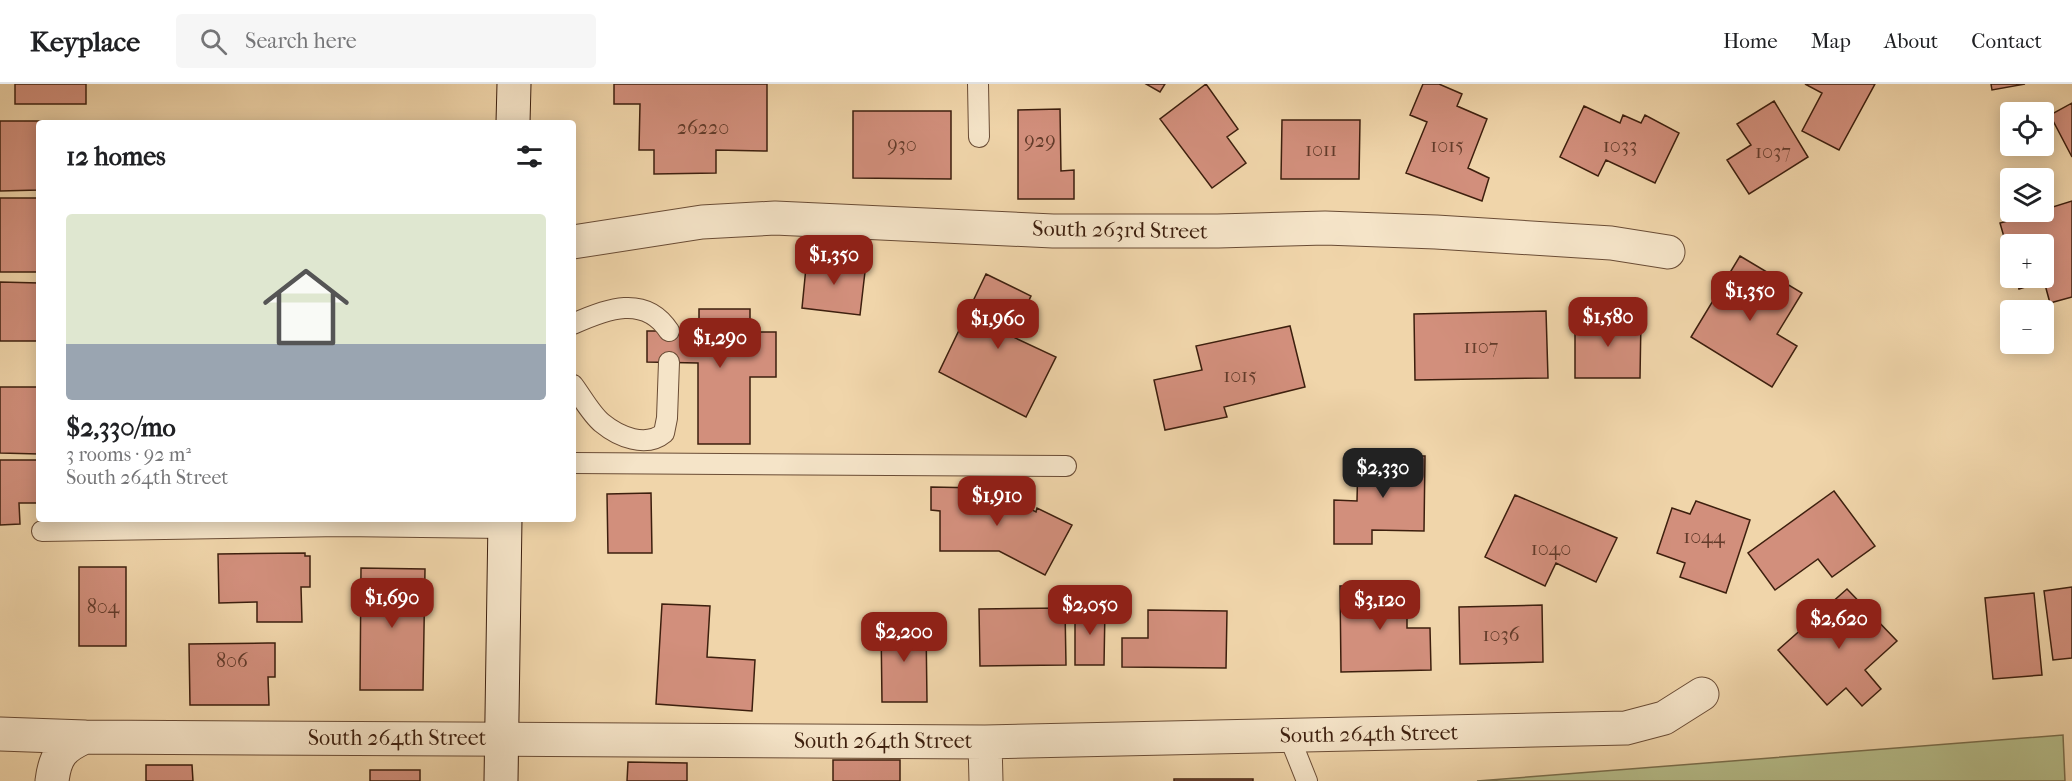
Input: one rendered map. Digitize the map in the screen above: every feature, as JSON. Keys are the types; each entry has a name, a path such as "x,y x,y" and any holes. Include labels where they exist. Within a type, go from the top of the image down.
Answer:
{"street":[{"path":"513,120 514,84"},
{"name":"South 263rd Street","path":"576,242 702,222 775,218 1053,231 1218,231 1325,228 1437,232 1611,243 1668,252"},
{"path":"501,781 505,523"},
{"name":"South 264th Street","path":"0,734 66,757 501,738 985,742 1289,736 1626,728 1664,718 1702,694"},
{"path":"985,742 986,781"}],"lane":[{"path":"978,84 979,137"},
{"path":"576,323 595,314 618,308 646,309 662,320 669,332"},
{"path":"576,389 601,423 622,436 640,441 657,439 664,433 667,418 669,362"},
{"path":"576,463 1066,466"},
{"path":"42,531 505,523"},
{"path":"1289,736 1307,781"}],"green space":[{"path":"2063,735 2065,781 1477,781"}],"building":[{"path":"15,84 86,84 86,104 15,104"},
{"path":"614,84 767,84 767,151 716,150 716,173 654,174 654,150 639,150 640,104 614,104"},
{"path":"1146,84 1165,84 1160,92"},
{"path":"1206,84 1238,129 1227,137 1246,163 1212,188 1160,119"},
{"path":"1423,84 1439,84 1462,94 1457,106 1487,119 1468,168 1489,178 1482,201 1406,173 1427,122 1410,115"},
{"path":"1805,84 1875,84 1839,150 1802,131 1822,93"},
{"path":"1991,84 2025,84 1992,90"},
{"path":"1774,101 1808,157 1749,194 1727,160 1751,145 1737,124"},
{"path":"2072,103 2072,157 2054,123 2054,113"},
{"path":"1584,106 1620,123 1623,115 1641,123 1645,115 1679,133 1655,183 1606,160 1598,176 1560,157"},
{"path":"1060,109 1061,171 1074,170 1074,199 1018,199 1018,110"},
{"path":"853,111 951,111 951,179 853,178"},
{"path":"1282,120 1360,120 1359,179 1281,179"},
{"path":"0,121 36,121 36,190 0,191"},
{"path":"0,198 36,198 36,272 0,272"},
{"path":"2072,201 2072,297 2054,302 2049,300 2046,288 2054,288 2054,234 2003,234 2000,223 2054,222 2054,207"},
{"path":"1740,256 1802,293 1777,334 1797,346 1772,387 1691,337"},
{"path":"807,257 866,263 860,315 802,308"},
{"path":"986,274 1031,296 1011,336 1056,357 1026,417 939,372"},
{"path":"0,282 36,283 36,341 0,341"},
{"path":"699,309 750,309 750,332 776,332 776,377 750,377 750,444 698,444 698,363 647,362 647,331 699,331"},
{"path":"1546,311 1548,378 1415,380 1414,314"},
{"path":"1575,317 1641,318 1640,378 1575,378"},
{"path":"1290,326 1305,387 1224,407 1227,417 1165,430 1154,380 1202,370 1196,346"},
{"path":"0,387 36,387 36,454 0,453"},
{"path":"1358,456 1425,456 1424,531 1372,530 1372,544 1334,544 1334,500 1357,501"},
{"path":"0,460 36,460 36,503 19,503 20,524 0,525"},
{"path":"931,487 981,488 980,498 1001,498 1001,502 1015,501 1036,512 1037,508 1072,525 1045,575 999,551 940,551 940,511 931,510"},
{"path":"1834,491 1875,546 1832,577 1818,559 1775,590 1748,553"},
{"path":"651,493 652,553 608,553 607,494"},
{"path":"1515,495 1617,538 1596,582 1556,563 1545,586 1485,557"},
{"path":"1696,501 1750,520 1726,593 1680,577 1685,563 1657,553 1672,508 1690,514"},
{"path":"305,553 305,556 310,556 310,587 301,587 302,622 257,622 257,602 219,603 218,554"},
{"path":"79,567 126,567 126,646 79,646"},
{"path":"361,568 425,569 423,690 360,690"},
{"path":"1407,585 1407,628 1430,628 1431,670 1341,672 1340,586"},
{"path":"2072,587 2072,658 2053,660 2044,591"},
{"path":"1847,589 1897,641 1865,670 1881,689 1862,706 1846,688 1827,705 1778,650"},
{"path":"2034,593 2042,675 1993,679 1985,598"},
{"path":"662,604 710,606 707,657 755,660 752,711 656,704"},
{"path":"1542,605 1543,662 1460,664 1459,607"},
{"path":"1065,608 1066,665 980,666 979,609"},
{"path":"1075,608 1105,608 1104,665 1075,665"},
{"path":"1148,610 1227,611 1226,668 1122,667 1122,638 1148,638"},
{"path":"881,624 926,624 927,702 882,702"},
{"path":"275,643 275,677 268,677 269,705 190,705 189,644"},
{"path":"833,760 900,760 900,781 833,781"},
{"path":"628,762 687,763 687,781 627,781"},
{"path":"146,765 192,765 193,781 146,781"},
{"path":"370,770 420,770 420,781 370,781"},
{"path":"1174,779 1253,779 1253,781 1174,781"}]}
